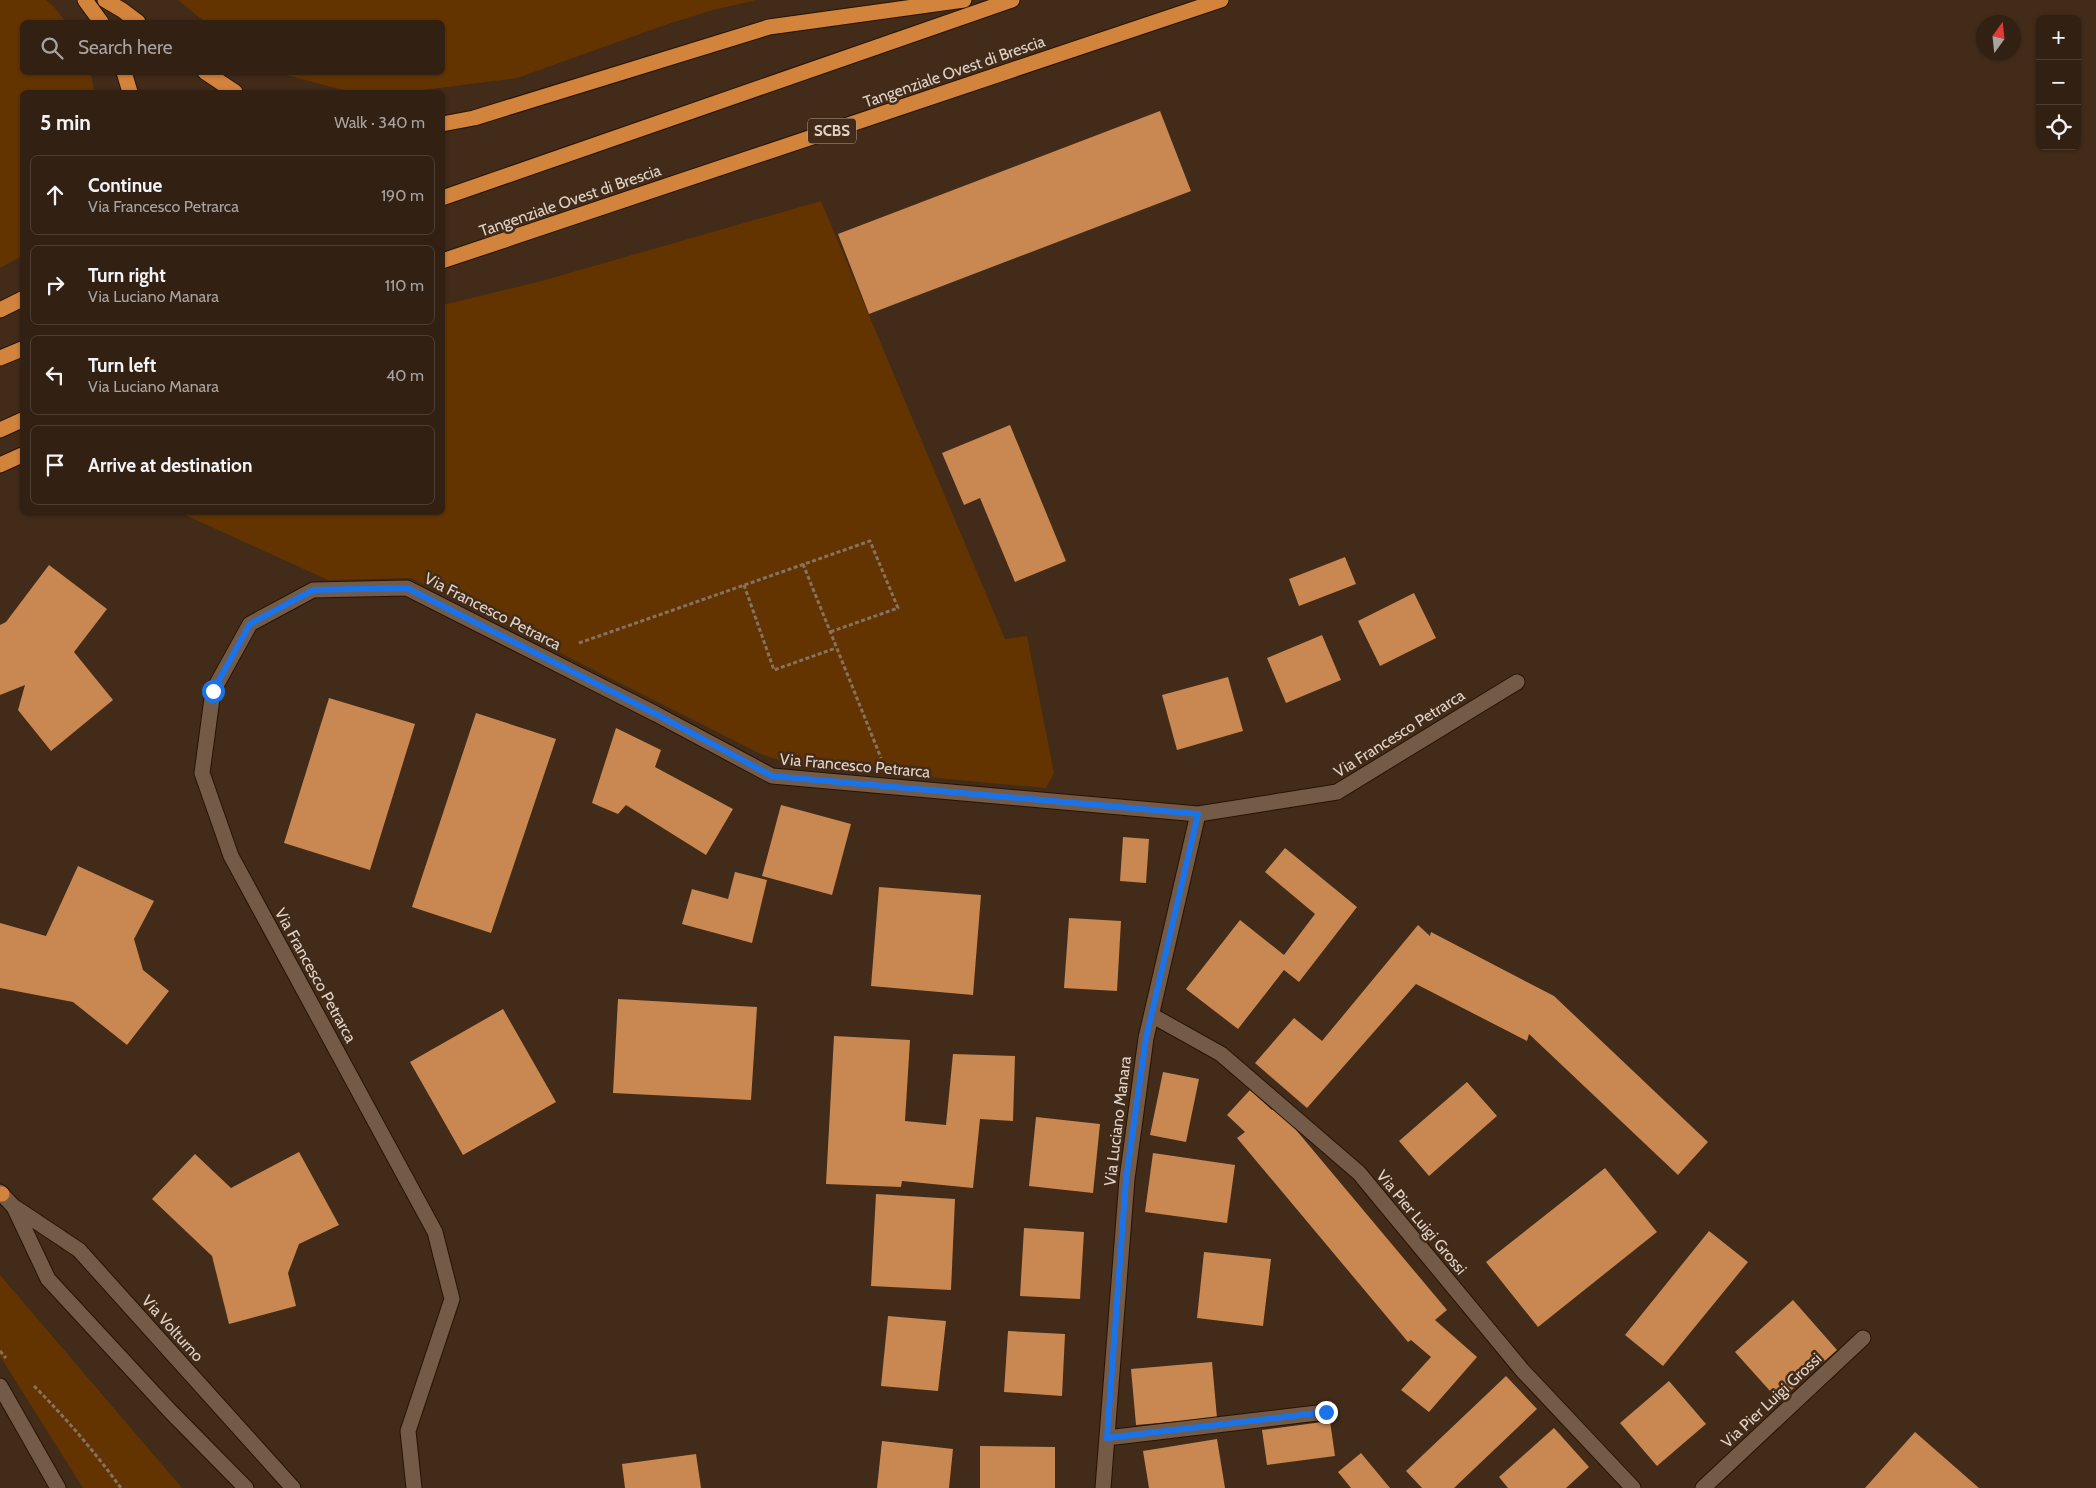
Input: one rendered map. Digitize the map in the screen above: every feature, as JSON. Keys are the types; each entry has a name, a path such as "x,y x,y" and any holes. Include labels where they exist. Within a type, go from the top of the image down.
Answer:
{"highway":[{"path":"85,0 100,20"},
{"path":"105,0 135,20"},
{"path":"445,123 474,118 769,27 964,0"},
{"path":"445,197 1012,0"},
{"name":"Tangenziale Ovest di Brescia","path":"445,260 1221,0"},
{"path":"125,75 129,90"},
{"path":"210,75 232,90"},
{"path":"0,310 20,300"},
{"path":"0,358 20,350"},
{"path":"0,430 20,421"},
{"path":"0,465 20,456"}],"street":[{"name":"Via Francesco Petrarca","path":"414,1488 408,1431 452,1298 435,1232 231,856 202,773 213,691 250,624 313,590 407,588 656,714 772,776 1198,814 1337,792 1517,682"},
{"name":"Via Luciano Manara","path":"1103,1488 1126,1179 1146,1038 1198,814"},
{"name":"Via Pier Luigi Grossi","path":"1152,1016 1222,1054 1359,1173 1522,1370 1633,1488"},
{"name":"Via Volturno","path":"1,1193 13,1206 79,1250 293,1488"},
{"name":"Via Volturno","path":"13,1206 48,1279 171,1412 246,1488"},
{"name":"Via Pier Luigi Grossi","path":"1703,1488 1863,1338"},
{"path":"0,1386 58,1488"},
{"path":"1107,1438 1326,1412"}],"path":[{"path":"571,646 870,541 898,608 830,632"},
{"path":"804,564 836,648 883,761 874,760"},
{"path":"744,585 774,670 836,648"},
{"path":"0,1351 7,1358"},
{"path":"33,1385 66,1418 94,1451 121,1488"}],"shaded area":[{"path":"0,0 46,0 64,20 20,20 20,75 91,75 94,90 20,90 20,257 0,268"},
{"path":"178,0 756,0 713,10 665,25 517,78 424,90 343,90 288,75 445,75 445,20 203,20"},
{"path":"821,201 1005,639 1027,636 1054,773 1046,788 796,765 763,755 411,578 328,580 185,515 445,515 445,305 538,282"},
{"path":"0,1275 182,1488 83,1488 0,1356"}],"building":[{"path":"1160,111 1191,191 869,314 838,234"},
{"path":"1010,425 1066,561 1015,582 980,498 964,505 942,453"},
{"path":"1345,557 1356,584 1299,606 1289,579"},
{"path":"49,565 107,609 74,652 113,700 51,751 18,710 25,685 0,695 0,625 6,622"},
{"path":"1414,593 1436,638 1380,666 1358,621"},
{"path":"1322,635 1341,680 1286,703 1267,658"},
{"path":"1228,677 1243,731 1177,750 1162,695"},
{"path":"329,698 415,724 370,870 284,843"},
{"path":"476,713 556,739 491,933 412,907"},
{"path":"616,728 661,750 655,767 733,809 706,855 626,805 618,814 592,803"},
{"path":"781,805 851,824 832,895 762,876"},
{"path":"1123,837 1149,839 1146,883 1120,881"},
{"path":"1285,848 1357,907 1299,982 1284,970 1238,1029 1186,989 1240,920 1284,955 1315,914 1265,872"},
{"path":"78,866 154,901 134,939 143,970 169,991 127,1045 73,1002 0,988 0,923 46,936"},
{"path":"735,872 767,880 752,943 682,924 692,889 728,899"},
{"path":"879,887 981,895 973,995 871,986"},
{"path":"1069,918 1121,921 1117,991 1064,988"},
{"path":"1418,925 1430,936 1431,932 1554,996 1708,1142 1678,1175 1529,1034 1527,1041 1416,984 1307,1108 1255,1063 1294,1018 1322,1041"},
{"path":"618,999 757,1007 751,1100 613,1093"},
{"path":"503,1009 556,1102 463,1155 410,1062"},
{"path":"834,1036 910,1040 905,1121 946,1125 953,1054 1015,1056 1013,1121 980,1119 973,1188 902,1181 901,1187 826,1184"},
{"path":"1163,1072 1199,1079 1186,1142 1150,1135"},
{"path":"1467,1082 1497,1116 1429,1176 1399,1141"},
{"path":"1250,1090 1272,1110 1276,1106 1447,1310 1435,1320 1477,1357 1429,1412 1401,1390 1431,1357 1411,1340 1408,1342 1237,1138 1245,1132 1227,1115"},
{"path":"1036,1117 1100,1124 1093,1193 1029,1186"},
{"path":"299,1152 339,1225 299,1244 288,1273 296,1306 229,1324 212,1256 152,1199 195,1154 231,1188"},
{"path":"1153,1153 1235,1165 1227,1223 1145,1212"},
{"path":"1605,1168 1657,1232 1538,1327 1486,1262"},
{"path":"876,1194 955,1199 951,1290 871,1286"},
{"path":"1024,1228 1084,1232 1080,1299 1020,1296"},
{"path":"1709,1231 1748,1262 1663,1366 1625,1335"},
{"path":"1204,1252 1271,1259 1263,1326 1197,1318"},
{"path":"1793,1300 1837,1350 1779,1401 1735,1352"},
{"path":"888,1316 946,1321 938,1391 881,1386"},
{"path":"1008,1331 1065,1334 1062,1396 1004,1392"},
{"path":"1212,1362 1217,1418 1136,1425 1131,1369"},
{"path":"1506,1376 1537,1409 1454,1488 1422,1488 1406,1471"},
{"path":"1669,1381 1706,1424 1657,1466 1620,1423"},
{"path":"1330,1421 1335,1456 1267,1465 1262,1430"},
{"path":"1554,1428 1589,1467 1566,1488 1508,1488 1499,1477"},
{"path":"1915,1432 1979,1488 1865,1488"},
{"path":"1217,1439 1225,1488 1149,1488 1143,1451"},
{"path":"882,1441 953,1449 949,1488 877,1488"},
{"path":"980,1446 1055,1447 1055,1488 980,1488"},
{"path":"1361,1453 1390,1488 1351,1488 1338,1472"},
{"path":"696,1454 701,1488 625,1488 622,1464"}],"route":[{"path":"213,691 250,624 313,590 407,588 656,714 772,776 1198,814 1146,1038 1126,1179 1107,1438 1326,1412"}]}
